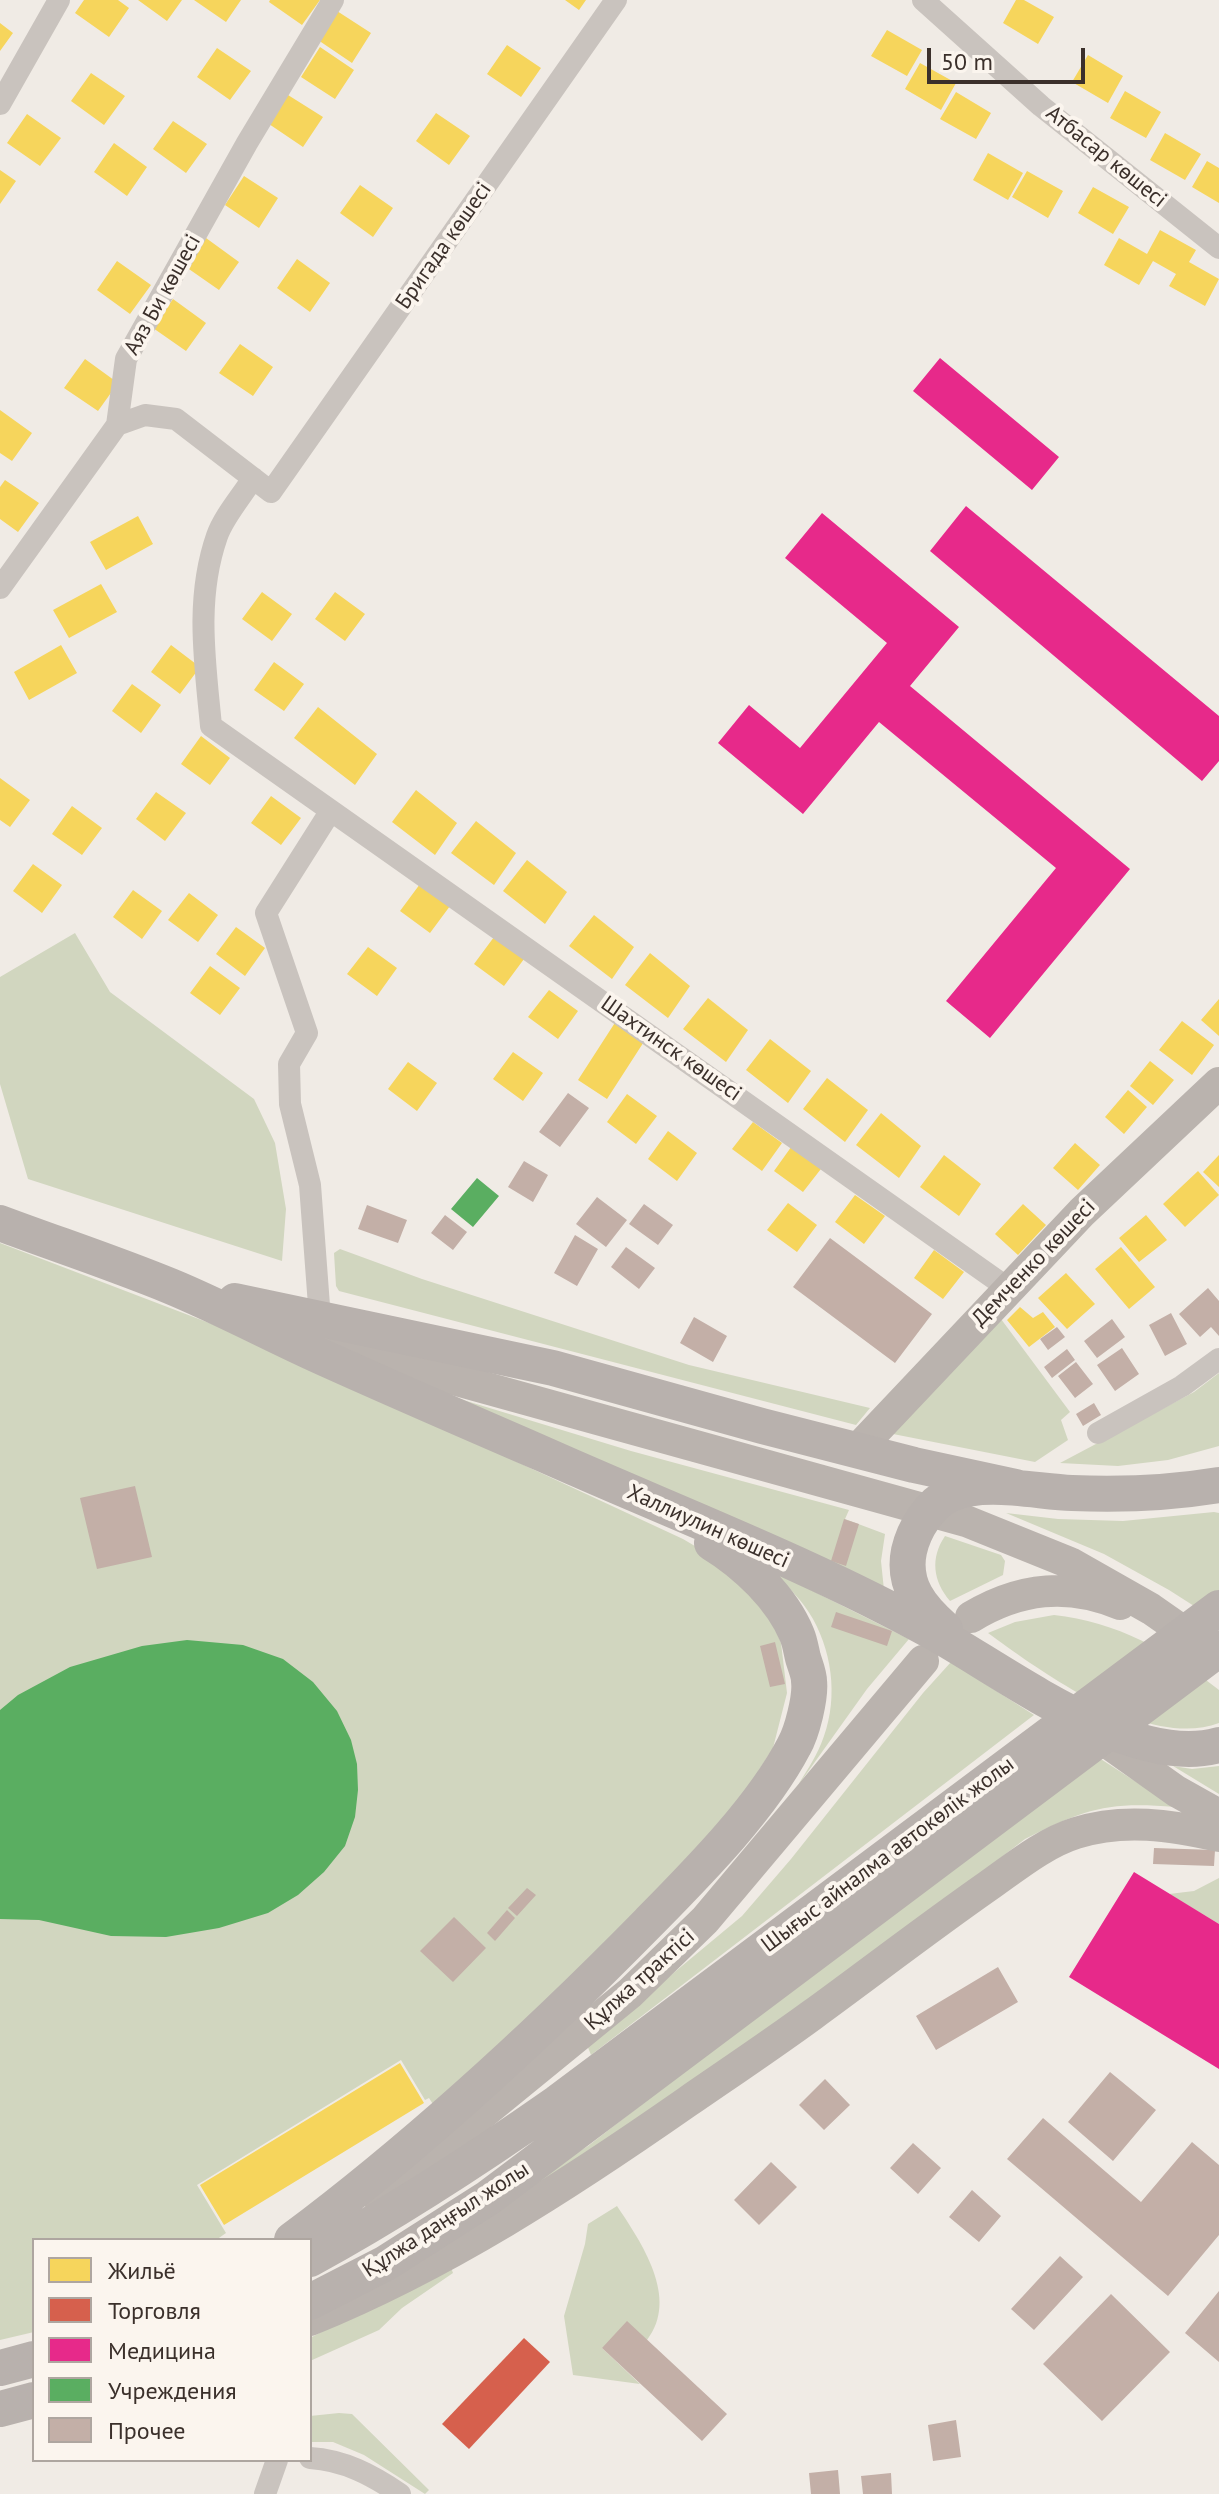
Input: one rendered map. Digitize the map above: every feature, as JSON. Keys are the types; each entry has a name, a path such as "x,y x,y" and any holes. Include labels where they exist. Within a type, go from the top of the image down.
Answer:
{"main road":[{"name":"Демченко көшесі","path":"857,1450 1082,1212 1219,1083"},
{"path":"0,1223 171,1287 457,1380 966,1521 1070,1563 1103,1580 1151,1609 1219,1660"},
{"path":"171,1287 553,1368 762,1426 914,1465 1016,1487 1070,1493 1179,1491 1219,1485"},
{"name":"Халлиулин көшесі","path":"171,1287 321,1357 772,1554 919,1624 1051,1703 1176,1791 1219,1815"},
{"path":"294,2238 442,2118 610,1962 738,1825 780,1770 796,1743 810,1682 797,1634 775,1599 747,1569 715,1545 602,1481"},
{"path":"973,1654 929,1615 918,1601 908,1580 907,1563 916,1529 946,1497 966,1490 1016,1487"},
{"path":"1179,1491 1219,1498"},
{"path":"971,1617 1000,1600 1032,1592 1058,1590 1084,1593 1141,1614 1219,1660"},
{"name":"Шығыс айналма автокөлік жолы","path":"568,2117 1140,1688 1219,1608"},
{"path":"1140,1688 1219,1649"},
{"name":"Құлжа трактісі","path":"305,2238 395,2180 461,2131 630,1993 705,1920 923,1661"},
{"path":"1051,1703 1126,1737 1157,1746 1190,1749 1219,1745"},
{"path":"312,2319 360,2299 463,2246 623,2147 810,2017 927,1928 1034,1853 1073,1833 1113,1823 1186,1829 1219,1836"},
{"name":"Құлжа даңғыл жолы","path":"312,2258 472,2162 568,2117"},
{"name":"Құлжа даңғыл жолы","path":"312,2301 386,2263 488,2198 568,2117"},
{"path":"0,2368 32,2360"},
{"path":"0,2409 32,2401"}],"street":[{"path":"0,104 59,0"},
{"name":"Аяз Би көшесі","path":"0,588 117,425 126,359 247,143 333,0"},
{"name":"Бригада көшесі","path":"262,485 616,0"},
{"name":"Атбасар көшесі","path":"923,0 1041,106 1219,248"},
{"path":"117,425 145,415 176,419 262,485"},
{"name":"Шахтинск көшесі","path":"262,485 218,533 206,580 202,605 203,644 211,726 1009,1289"},
{"path":"320,1319 310,1185 290,1104 289,1064 307,1033 266,913 330,812"},
{"path":"1098,1433 1182,1386 1219,1359"},
{"path":"312,2458 329,2459 370,2474 400,2494"},
{"path":"264,2493 276,2462"}],"green space":[{"path":"75,933 110,992 254,1099 275,1143 286,1209 282,1261 28,1179 0,1084 0,977"},
{"path":"0,1243 259,1342 683,1539 710,1555 770,1616 781,1643 787,1693 773,1748 725,1824 436,2109 429,2098 425,2100 401,2060 197,2185 226,2233 219,2238 32,2238 32,2332 0,2340"},
{"path":"340,1249 422,1279 689,1365 870,1408 856,1425 339,1291 334,1253"},
{"path":"1001,1319 1070,1412 1061,1420 1068,1440 1035,1462 888,1433"},
{"path":"1219,1373 1219,1446 1168,1460 1118,1466 1060,1463 1194,1392"},
{"path":"450,1396 631,1451 849,1510 845,1519 885,1534 881,1561 884,1590"},
{"path":"1006,1513 1058,1519 1123,1521 1219,1513 1219,1622 1104,1554"},
{"path":"945,1536 1001,1555 1005,1561 1003,1575 950,1601 940,1586 936,1569 937,1553"},
{"path":"773,1571 909,1639 867,1689 797,1787 816,1755 826,1729 831,1681 826,1649 813,1619"},
{"path":"1054,1615 1077,1618 1120,1631 1182,1663 1219,1690 1219,1723 1191,1729 1161,1726 1129,1717 1067,1686 988,1633 1015,1622"},
{"path":"951,1662 1034,1715 591,2055 587,2045 742,1916"},
{"path":"1093,1754 1175,1807 1132,1805 1097,1810 1064,1820 1025,1839 814,2002 522,2202 517,2189 588,2146"},
{"path":"1173,1766 1192,1769 1219,1766 1219,1794"},
{"path":"1219,1878 1219,1924 1169,1894 1194,1891"},
{"path":"617,2206 646,2253 658,2289 660,2306 656,2324 647,2340 602,2348 640,2384 573,2375 564,2316 588,2224"},
{"path":"450,2265 453,2273 402,2308 379,2330 312,2360 312,2337"},
{"path":"352,2414 429,2490 425,2494 364,2455 333,2442 312,2442 312,2416"}],"building: Жильё":[{"path":"84,0 118,0 129,8 109,37 75,13"},
{"path":"138,0 182,0 167,21"},
{"path":"194,0 241,0 226,22"},
{"path":"270,0 320,0 302,25"},
{"path":"565,0 586,0 579,10"},
{"path":"1016,0 1024,0 1054,17 1038,44 1003,23"},
{"path":"337,11 371,33 352,63 318,40"},
{"path":"0,23 13,33 0,51"},
{"path":"887,30 922,50 907,76 871,56"},
{"path":"507,45 541,68 521,97 487,74"},
{"path":"320,47 354,70 335,99 301,77"},
{"path":"217,48 251,71 230,100 197,77"},
{"path":"1088,55 1123,76 1108,103 1072,82"},
{"path":"920,63 956,83 941,110 905,89"},
{"path":"91,73 125,96 104,125 71,101"},
{"path":"1125,91 1161,112 1146,138 1110,118"},
{"path":"956,92 991,113 976,139 940,119"},
{"path":"288,95 323,117 303,147 269,124"},
{"path":"436,113 470,136 449,165 416,141"},
{"path":"27,114 61,138 40,166 7,143"},
{"path":"173,121 207,144 186,173 153,149"},
{"path":"1165,133 1201,154 1185,180 1150,160"},
{"path":"114,143 147,167 127,196 94,172"},
{"path":"988,153 1023,173 1008,200 973,180"},
{"path":"1207,161 1219,168 1219,203 1192,187"},
{"path":"0,170 16,181 0,204"},
{"path":"1027,171 1063,191 1048,218 1012,197"},
{"path":"244,176 278,198 259,228 225,205"},
{"path":"360,185 393,208 373,237 340,213"},
{"path":"1093,187 1129,207 1113,234 1078,213"},
{"path":"1160,230 1196,250 1189,262 1219,279 1205,306 1169,286 1176,274 1153,261 1139,285 1104,265 1119,238 1147,254"},
{"path":"206,238 239,262 219,290 186,267"},
{"path":"297,259 330,283 310,312 277,288"},
{"path":"117,261 151,285 130,314 97,290"},
{"path":"173,299 206,323 186,351 153,328"},
{"path":"240,344 273,367 253,396 219,373"},
{"path":"85,359 118,383 98,411 64,388"},
{"path":"0,410 32,433 12,461 0,453"},
{"path":"5,480 39,503 18,532 0,519 0,487"},
{"path":"138,516 153,544 106,570 90,542"},
{"path":"101,584 117,612 69,638 53,610"},
{"path":"262,592 292,614 272,641 242,619"},
{"path":"335,592 365,614 345,641 315,619"},
{"path":"61,645 77,673 29,700 14,672"},
{"path":"171,645 200,667 180,694 151,672"},
{"path":"274,662 304,684 284,711 254,690"},
{"path":"132,684 161,705 141,733 112,711"},
{"path":"318,707 377,754 355,785 294,738"},
{"path":"201,736 230,758 210,785 181,764"},
{"path":"0,778 30,800 10,827 0,820"},
{"path":"416,790 457,823 435,855 392,822"},
{"path":"156,792 186,813 165,841 136,819"},
{"path":"271,796 301,818 281,845 251,823"},
{"path":"72,806 102,828 82,855 52,834"},
{"path":"476,821 516,853 494,885 451,853"},
{"path":"527,860 567,892 545,924 503,891"},
{"path":"33,864 62,885 42,913 13,891"},
{"path":"420,884 450,906 430,933 400,911"},
{"path":"133,890 162,911 142,939 113,917"},
{"path":"189,893 218,915 198,942 168,920"},
{"path":"594,915 634,947 612,979 569,946"},
{"path":"236,927 265,948 245,976 216,954"},
{"path":"494,937 524,959 504,986 474,964"},
{"path":"368,947 397,968 377,996 347,974"},
{"path":"650,953 690,986 668,1018 625,985"},
{"path":"210,966 240,988 220,1015 190,993"},
{"path":"549,990 578,1011 558,1039 528,1017"},
{"path":"708,998 748,1030 726,1062 683,1029"},
{"path":"1219,999 1219,1036 1201,1020"},
{"path":"618,1018 647,1037 607,1099 578,1080"},
{"path":"1182,1021 1214,1045 1192,1075 1159,1050"},
{"path":"770,1039 811,1071 788,1103 746,1070"},
{"path":"513,1052 543,1073 523,1101 493,1079"},
{"path":"1150,1061 1174,1080 1153,1105 1130,1086"},
{"path":"408,1062 437,1083 417,1111 388,1089"},
{"path":"827,1078 868,1110 845,1142 803,1109"},
{"path":"1128,1090 1147,1107 1124,1134 1105,1117"},
{"path":"627,1094 657,1116 636,1144 607,1122"},
{"path":"881,1113 921,1146 899,1178 856,1145"},
{"path":"753,1122 782,1143 762,1171 732,1149"},
{"path":"668,1131 697,1153 677,1181 648,1159"},
{"path":"794,1143 824,1165 803,1192 774,1171"},
{"path":"1075,1143 1100,1165 1078,1190 1053,1168"},
{"path":"944,1155 981,1184 959,1216 920,1187"},
{"path":"1219,1155 1219,1187 1203,1172"},
{"path":"1198,1171 1219,1195 1185,1227 1163,1204"},
{"path":"855,1195 885,1216 864,1244 835,1222"},
{"path":"788,1203 817,1225 797,1252 767,1230"},
{"path":"1023,1204 1046,1225 1018,1255 995,1234"},
{"path":"1146,1215 1167,1240 1139,1262 1119,1238"},
{"path":"1121,1247 1155,1287 1129,1309 1095,1269"},
{"path":"934,1250 964,1272 943,1299 914,1278"},
{"path":"1066,1273 1095,1304 1067,1329 1038,1298"},
{"path":"1020,1307 1033,1318 1043,1312 1055,1327 1029,1347 1007,1320"},
{"path":"400,2063 424,2103 224,2225 200,2185"}],"building: Торговля":[{"path":"524,2338 550,2362 469,2449 442,2424"}],"building: Медицина":[{"path":"940,358 1059,457 1032,490 913,391"},
{"path":"966,506 1219,716 1219,761 1202,781 930,551"},
{"path":"822,513 959,627 910,686 1130,869 990,1038 946,1001 1056,868 879,722 803,814 718,743 749,705 800,748 887,643 785,558"},
{"path":"1134,1872 1219,1924 1219,2069 1069,1977"}],"building: Учреждения":[{"path":"477,1178 499,1196 473,1227 451,1209"},
{"path":"187,1640 243,1645 283,1659 313,1682 337,1711 351,1740 357,1764 355,1817 345,1846 324,1872 298,1895 268,1913 219,1928 166,1937 111,1936 39,1920 0,1919 0,1710 18,1695 70,1667 142,1646"}],"building: Прочее":[{"path":"568,1093 589,1108 560,1147 539,1132"},
{"path":"524,1161 548,1175 533,1202 508,1187"},
{"path":"597,1197 627,1220 606,1247 576,1224"},
{"path":"644,1204 673,1225 658,1245 629,1224"},
{"path":"367,1205 407,1220 398,1243 358,1229"},
{"path":"445,1215 467,1232 453,1250 431,1233"},
{"path":"575,1235 598,1249 577,1286 554,1273"},
{"path":"830,1238 932,1314 895,1363 793,1287"},
{"path":"626,1247 655,1268 639,1289 611,1267"},
{"path":"1208,1288 1219,1301 1219,1336 1211,1327 1200,1337 1179,1314"},
{"path":"1171,1313 1187,1344 1165,1356 1149,1325"},
{"path":"694,1317 727,1336 713,1362 680,1343"},
{"path":"1112,1319 1125,1337 1097,1358 1084,1341"},
{"path":"1057,1327 1065,1337 1048,1350 1040,1339"},
{"path":"1122,1348 1139,1374 1115,1391 1097,1365"},
{"path":"1067,1349 1075,1360 1052,1378 1044,1367"},
{"path":"1076,1362 1093,1384 1075,1398 1058,1376"},
{"path":"1094,1403 1101,1415 1083,1426 1076,1414"},
{"path":"135,1486 152,1557 97,1569 80,1498"},
{"path":"844,1519 859,1524 846,1566 831,1561"},
{"path":"836,1612 892,1631 887,1646 831,1627"},
{"path":"775,1642 785,1684 770,1687 760,1646"},
{"path":"1154,1848 1215,1850 1214,1866 1153,1864"},
{"path":"527,1888 536,1895 517,1916 508,1908"},
{"path":"507,1910 515,1918 495,1941 487,1933"},
{"path":"454,1917 486,1948 453,1982 420,1951"},
{"path":"998,1967 1018,2002 936,2050 916,2016"},
{"path":"1110,2072 1156,2110 1113,2161 1068,2122"},
{"path":"825,2079 850,2105 824,2130 799,2105"},
{"path":"1043,2118 1141,2202 1192,2142 1219,2165 1219,2235 1168,2296 1007,2159"},
{"path":"913,2143 941,2168 918,2194 890,2168"},
{"path":"771,2162 797,2187 759,2225 734,2200"},
{"path":"972,2190 1001,2216 979,2242 949,2217"},
{"path":"1060,2256 1083,2277 1034,2330 1011,2309"},
{"path":"1219,2291 1219,2362 1185,2333"},
{"path":"1111,2294 1170,2352 1102,2421 1043,2364"},
{"path":"627,2321 727,2414 702,2441 602,2348"},
{"path":"956,2420 961,2457 933,2461 928,2425"},
{"path":"838,2470 840,2494 811,2494 809,2473"},
{"path":"891,2473 892,2494 863,2494 861,2476"}]}
